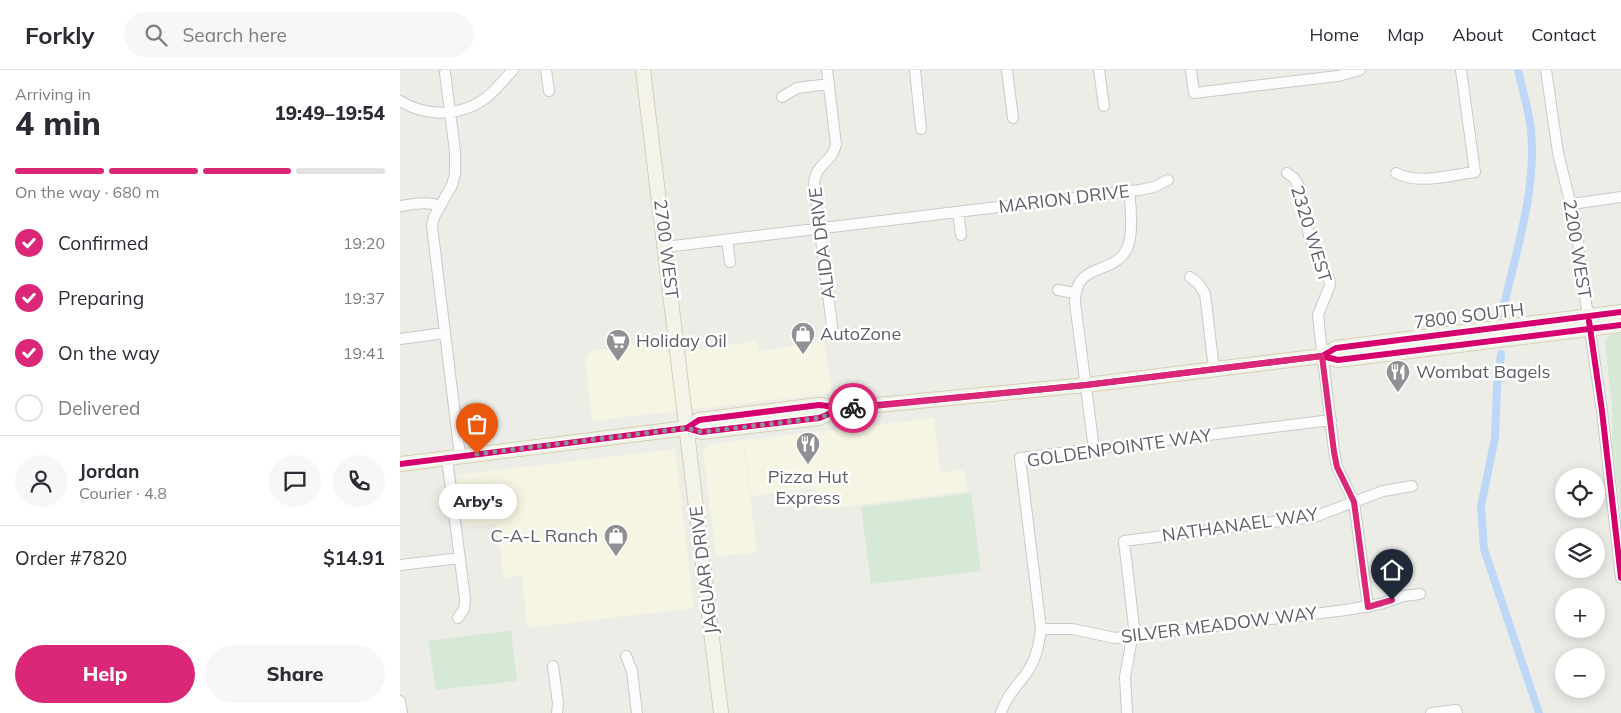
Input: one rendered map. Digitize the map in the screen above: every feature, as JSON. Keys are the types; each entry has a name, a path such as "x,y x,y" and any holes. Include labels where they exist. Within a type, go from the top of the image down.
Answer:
{"main road":[{"name":"2700 WEST","path":"643,70 687,428"},
{"name":"7800 SOUTH","path":"400,464 687,428 699,420 819,405 841,409 1086,385 1322,356 1338,360 1589,322 1621,312"},
{"name":"7800 SOUTH","path":"1589,322 1621,325"},
{"name":"JAGUAR DRIVE","path":"687,428 721,713"}],"street":[{"path":"400,101 419,110 436,113 450,113 462,110 486,98 514,70"},
{"path":"546,70 549,91"},
{"name":"ALIDA DRIVE","path":"828,70 836,144 832,155 819,168 814,178 833,334"},
{"path":"915,70 921,128"},
{"path":"1007,70 1013,118"},
{"path":"1099,70 1104,106"},
{"path":"1191,70 1194,93 1338,76 1360,70"},
{"path":"1396,173 1416,179 1475,172 1461,70"},
{"name":"2200 WEST","path":"1546,70 1558,153 1576,226 1602,411 1621,578"},
{"path":"445,73 455,151 455,174 452,185 434,217 432,226 444,333 460,558 465,599 464,609 458,618"},
{"path":"782,97 797,88 829,84"},
{"name":"2320 WEST","path":"1287,173 1294,178 1300,188 1309,236 1329,279 1330,285 1318,314 1322,356 1337,467 1354,502 1368,607"},
{"name":"MARION DRIVE","path":"665,247 1154,188 1168,180"},
{"path":"1094,449 1075,293 1088,274 1112,264 1126,251 1130,234 1130,191"},
{"path":"1572,204 1621,198"},
{"path":"400,206 421,203 440,206"},
{"path":"958,212 961,235"},
{"path":"727,240 730,262"},
{"path":"1190,277 1198,283 1204,294 1214,369"},
{"path":"1058,290 1075,293"},
{"path":"400,339 444,333"},
{"name":"GOLDENPOINTE WAY","path":"1001,713 1009,694 1033,662 1037,652 1041,629 1020,458 1331,420"},
{"name":"NATHANAEL WAY","path":"1134,636 1134,621 1124,541 1306,519 1393,488 1412,486"},
{"path":"400,565 460,558"},
{"name":"SILVER MEADOW WAY","path":"1041,629 1072,629 1115,638 1368,607 1404,596 1420,594"},
{"path":"1127,713 1125,678 1134,636"},
{"path":"626,656 632,671 637,713"},
{"path":"553,666 558,703 557,713"},
{"path":"400,702 402,713"},
{"path":"1431,713 1456,710 1457,713"}],"shaded area":[{"path":"665,341 667,353 757,341 758,351 824,342 832,393 592,421 585,358 589,357 588,351"},
{"path":"934,418 940,472 964,470 967,491 818,510 814,488 751,496 744,440"},
{"path":"743,440 757,552 716,557 703,451 708,444"},
{"path":"675,449 694,608 527,628 522,576 504,578 496,524 463,527 456,475"}],"green space":[{"path":"1621,333 1621,513 1612,444 1612,406 1605,343 1613,334"},
{"path":"971,493 981,571 871,584 861,507"},
{"path":"511,630 517,681 436,690 428,641"}],"waterway":[{"path":"1502,314 1524,222 1531,176 1531,130 1518,70"},
{"path":"1501,354 1497,388 1495,438 1481,506 1484,549 1539,713"}],"cycle path":[{"path":"1322,356 1336,348 1621,312"},
{"path":"1589,321 1602,411 1621,578"},
{"path":"687,428 699,420 819,405 846,408 1086,385 1322,356 1338,360 1621,325"},
{"path":"400,464 687,428 701,432 819,418 841,409"}],"way so far":[{"path":"477,454 687,428 702,432 819,418 841,409 853,408"}],"place":[{"name":"AutoZone","path":"803,355"},
{"name":"Holiday Oil","path":"618,362"},
{"name":"Wombat Bagels","path":"1398,393"},
{"name":"Arby's","path":"477,454"},
{"name":"Pizza Hut Express","path":"808,465"},
{"name":"C-A-L Ranch","path":"616,557"}],"route":[{"path":"853,408 1086,385 1322,356 1337,467 1354,502 1357,516 1368,607 1392,600"}]}
